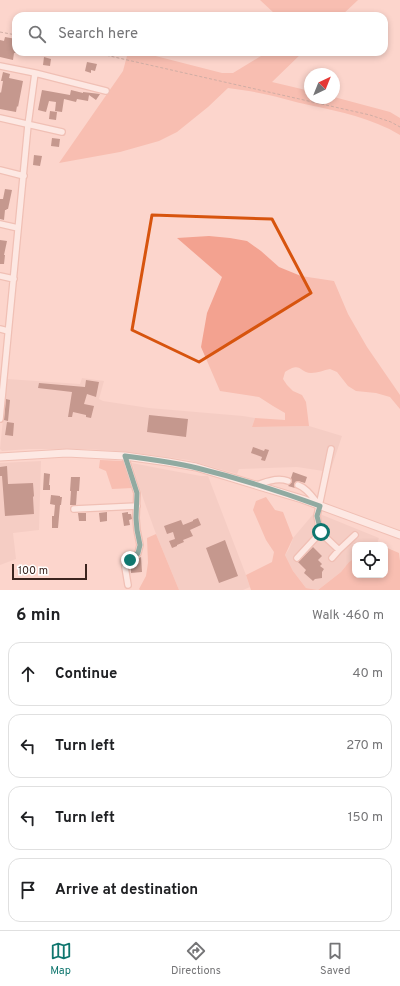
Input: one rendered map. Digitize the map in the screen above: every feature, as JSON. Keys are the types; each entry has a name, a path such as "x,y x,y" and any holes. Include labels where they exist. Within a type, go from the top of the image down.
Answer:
{"main road":[{"path":"0,457 67,453 125,456 161,460 196,467 256,485 400,535"}],"street":[{"path":"0,66 106,91"},
{"path":"0,419 2,385 34,73"},
{"path":"0,118 62,132"},
{"path":"0,170 24,176"},
{"path":"0,224 18,228"},
{"path":"0,276 14,279"},
{"path":"0,329 8,331"},
{"path":"331,449 317,516 321,532 339,550"},
{"path":"125,456 137,493 137,530 140,545 138,553 126,563 125,567 128,586"},
{"path":"256,485 272,480 288,481"},
{"path":"298,484 307,490 320,506"},
{"path":"74,509 137,506"},
{"path":"296,558 321,532"},
{"path":"332,558 355,535"}],"path":[{"path":"0,32 12,35"},
{"path":"110,56 370,115 391,122 400,127"}],"highlighted area":[{"path":"152,215 272,219 311,293 199,362 132,330"}],"shaded area":[{"path":"260,0 358,0 345,12 273,12"},
{"path":"127,56 156,56 222,73 233,73 261,56 299,56 272,82 304,90 304,104 340,104 340,99 390,112 400,118 400,135 378,124 344,113 303,104 260,93 228,88 208,107 177,132 159,141 120,152 59,163 123,71"},
{"path":"209,236 247,241 279,267 301,276 334,281 348,314 367,347 400,395 400,409 390,397 376,393 356,391 348,386 337,372 330,369 311,373 294,367 285,372 283,379 293,391 302,395 306,402 309,426 252,427 255,418 285,420 285,413 259,397 220,391 201,347 207,313 222,277 177,238"},
{"path":"82,378 104,381 99,399 103,401 149,408 243,416 255,418 252,427 309,426 342,436 330,472 297,467 239,469 237,474 188,460 128,452 88,449 29,449 2,451 0,449 7,379 80,384"},
{"path":"100,460 123,461 130,478 132,488 112,489 106,471 99,468"},
{"path":"41,461 39,530 13,533 16,559 0,565 0,463"},
{"path":"132,463 208,476 250,587 243,590 179,590 156,534"},
{"path":"266,497 275,510 283,512 293,538 285,555 293,571 306,588 318,590 251,590 246,575 272,562 274,552 266,540 253,510 256,501"},
{"path":"315,512 379,538 378,542 352,542 352,560 341,572 318,590 306,588 293,571 285,555 293,538"},
{"path":"156,534 179,590 139,589 146,576 148,563 147,538"},
{"path":"388,548 399,553 400,590 318,590 341,572 352,560 352,578 388,578"}],"building":[{"path":"5,37 12,38 13,60 0,57 0,40 4,41"},
{"path":"44,57 51,59 50,66 43,65"},
{"path":"87,62 97,64 95,71 91,70 91,73 85,71"},
{"path":"3,72 10,74 9,78 23,81 16,112 0,109 0,92 1,93"},
{"path":"42,90 70,95 71,90 83,93 100,94 96,100 89,95 88,101 77,99 76,102 64,99 62,112 55,111 56,102 49,101 46,112 38,110"},
{"path":"50,111 57,112 56,120 49,119"},
{"path":"52,138 60,139 59,147 51,146"},
{"path":"34,155 42,156 40,166 33,165"},
{"path":"5,189 12,190 8,209 5,210 4,220 0,219 0,199 3,199"},
{"path":"0,240 7,241 4,264 0,264"},
{"path":"86,380 99,382 96,397 87,394 84,404 94,406 91,418 86,417 86,415 73,412 72,417 68,417 72,392 38,388 39,383 85,387"},
{"path":"6,399 10,400 8,421 4,420"},
{"path":"149,415 188,419 186,437 147,432"},
{"path":"7,422 14,423 13,436 5,435"},
{"path":"253,447 264,451 265,449 269,450 265,461 261,460 262,457 251,453"},
{"path":"7,466 8,484 33,483 34,514 5,516 0,467"},
{"path":"293,472 307,477 305,483 298,481 295,482 295,488 288,486 292,482 291,478"},
{"path":"44,473 50,474 50,490 43,490"},
{"path":"71,477 80,477 76,505 70,505"},
{"path":"51,495 62,497 58,528 52,528 52,516 54,516 55,505 50,504"},
{"path":"107,512 107,521 100,522 99,513"},
{"path":"128,512 128,514 131,514 132,519 129,520 130,525 124,526 122,513"},
{"path":"78,513 86,513 86,521 79,521"},
{"path":"198,518 201,525 190,530 193,536 183,540 184,542 172,548 169,541 175,539 173,532 167,534 164,526 181,520 183,525"},
{"path":"225,540 238,576 219,583 206,548"},
{"path":"313,547 322,556 318,560 322,564 320,566 324,569 322,572 322,578 315,579 313,581 304,573 306,570 298,562"},
{"path":"141,557 142,572 131,573 131,565 137,564 136,560"}],"route":[{"path":"130,560 136,556 140,550 140,545 136,518 137,493 125,456 161,460 196,467 302,499 320,506 317,516 321,532"}]}
